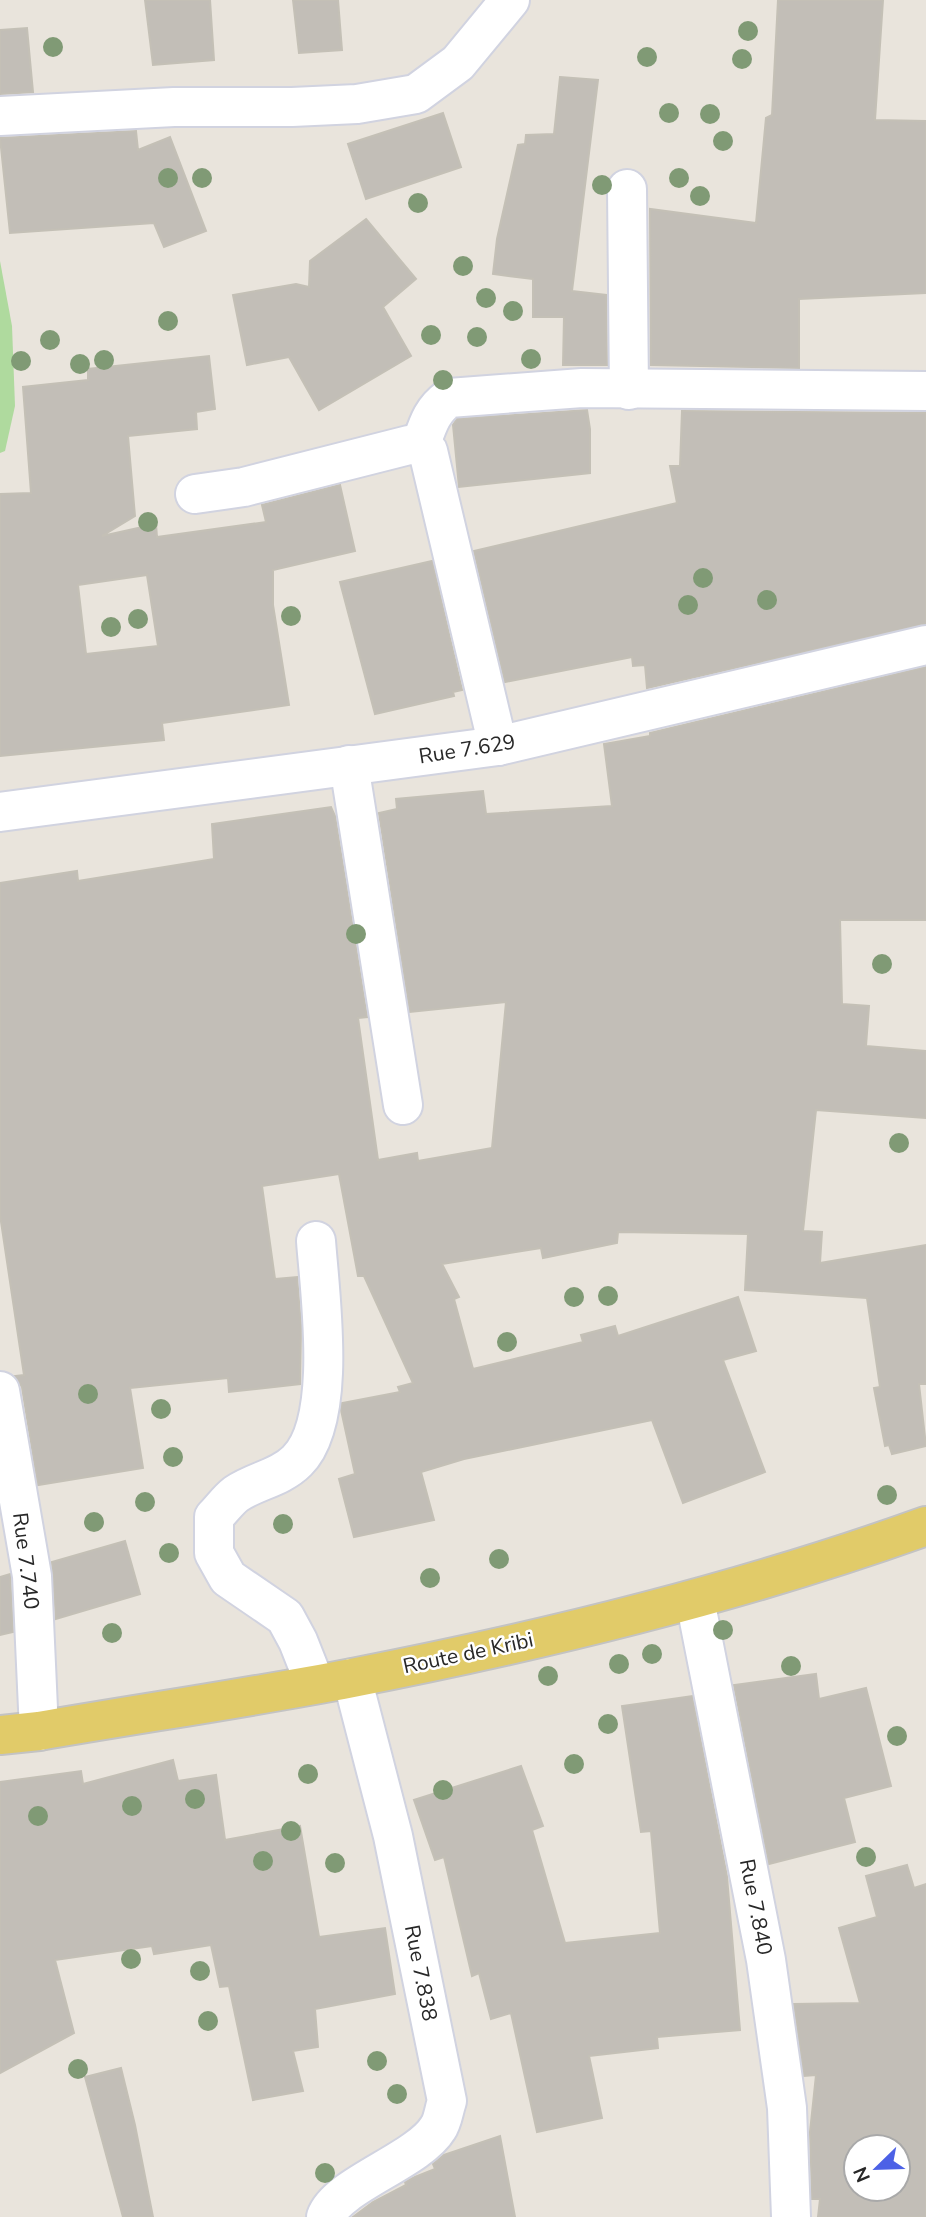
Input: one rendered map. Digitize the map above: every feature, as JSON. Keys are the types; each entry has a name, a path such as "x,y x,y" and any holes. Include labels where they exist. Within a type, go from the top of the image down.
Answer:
{"main road":[{"name":"Route de Kribi","path":"0,1735 39,1731 352,1678 536,1638 695,1600 926,1526"}],"street":[{"path":"0,116 174,107 357,104 416,94 457,63 510,0"},
{"path":"626,189 629,390"},
{"path":"421,444 430,416 449,398 582,388 926,391"},
{"path":"195,494 244,487 409,444 421,444 428,451 451,539 498,746"},
{"name":"Rue 7.629","path":"0,812 498,746 926,645"},
{"path":"349,765 403,1105"},
{"path":"315,1684 285,1617 228,1578 214,1553 214,1517 237,1494 277,1475 299,1460 316,1428 324,1364 316,1241"},
{"name":"Rue 7.740","path":"0,1391 32,1576 39,1731"},
{"name":"Rue 7.840","path":"695,1600 766,1961 787,2108 791,2217"},
{"name":"Rue 7.838","path":"326,2217 335,2201 422,2144 439,2127 447,2101 393,1836 352,1678"}],"green space":[{"path":"0,261 12,326 15,406 5,451 0,453"}],"building":[{"path":"145,0 210,0 214,60 153,65"},
{"path":"293,0 338,0 342,50 299,53"},
{"path":"778,0 883,0 875,120 926,121 926,293 799,299 799,368 651,365 650,209 756,223 766,118 772,115"},
{"path":"27,28 33,92 0,94 0,30"},
{"path":"560,77 598,80 572,291 606,295 607,365 563,365 564,317 533,317 533,279 493,274 497,239 518,145 525,144 526,135 554,134"},
{"path":"443,113 461,167 366,199 348,144"},
{"path":"136,131 138,150 170,137 206,231 164,247 154,223 10,233 0,138"},
{"path":"366,219 416,279 383,307 411,356 319,410 289,357 247,365 233,295 296,284 309,287 310,261"},
{"path":"209,356 215,409 196,412 197,429 128,436 135,516 102,536 156,524 157,537 266,522 262,505 340,485 355,551 273,570 273,605 289,705 162,723 164,740 0,756 0,494 31,493 23,387 88,380 88,369","holes":["147,575 158,646 86,654 78,585"]},
{"path":"587,410 590,473 459,487 453,425 457,419"},
{"path":"682,411 926,413 926,624 647,688 645,665 633,666 632,657 505,682 474,551 677,503 670,466 680,466"},
{"path":"432,561 462,690 453,692 454,696 375,714 340,582"},
{"path":"926,667 926,920 840,920 842,1004 869,1006 866,1046 926,1051 926,1118 816,1110 803,1231 822,1232 820,1263 926,1245 926,1384 919,1384 926,1446 892,1454 889,1445 885,1446 874,1388 880,1387 867,1298 745,1290 748,1234 618,1232 617,1243 543,1258 541,1248 442,1264 459,1297 454,1299 473,1369 583,1342 581,1335 615,1326 618,1336 738,1297 756,1351 723,1360 765,1472 683,1503 652,1420 464,1459 421,1472 434,1520 354,1537 339,1479 355,1474 341,1410 342,1403 400,1392 398,1387 413,1383 364,1276 358,1276 339,1174 262,1186 275,1279 297,1277 301,1325 300,1384 229,1392 228,1378 130,1388 143,1468 38,1485 22,1387 15,1376 24,1375 0,1215 0,883 77,871 78,881 214,859 212,824 331,807 335,816 367,1017 358,1018 378,1160 417,1153 418,1161 492,1148 506,1002 410,1012 379,813 397,809 396,799 483,791 486,814 612,806 604,744 650,736 650,733"},
{"path":"125,1541 140,1594 56,1619 52,1562"},
{"path":"10,1574 13,1632 0,1635 0,1577"},
{"path":"816,1674 819,1699 866,1688 891,1786 844,1798 855,1842 769,1864 734,1685"},
{"path":"692,1696 727,1877 740,2030 657,2037 658,2048 589,2056 602,2118 537,2132 511,2013 491,2019 479,1973 472,1976 444,1857 435,1860 414,1800 521,1766 543,1826 532,1830 565,1943 660,1933 651,1831 641,1832 622,1706"},
{"path":"173,1760 178,1781 216,1775 225,1840 300,1826 319,1937 385,1928 395,1994 315,2009 318,2047 293,2051 303,2091 253,2100 229,1986 220,1987 211,1945 154,1954 152,1946 55,1960 74,2033 0,2073 0,1782 81,1771 83,1784"},
{"path":"907,1865 914,1888 926,1884 926,2217 818,2217 820,2199 812,2199 810,2132 816,2075 804,2076 794,2004 860,2003 839,1928 877,1917 866,1876"},
{"path":"121,2068 153,2217 123,2217 85,2077"},
{"path":"500,2136 515,2217 353,2217 373,2202 406,2185 405,2182 435,2169 433,2164 444,2155"}]}
